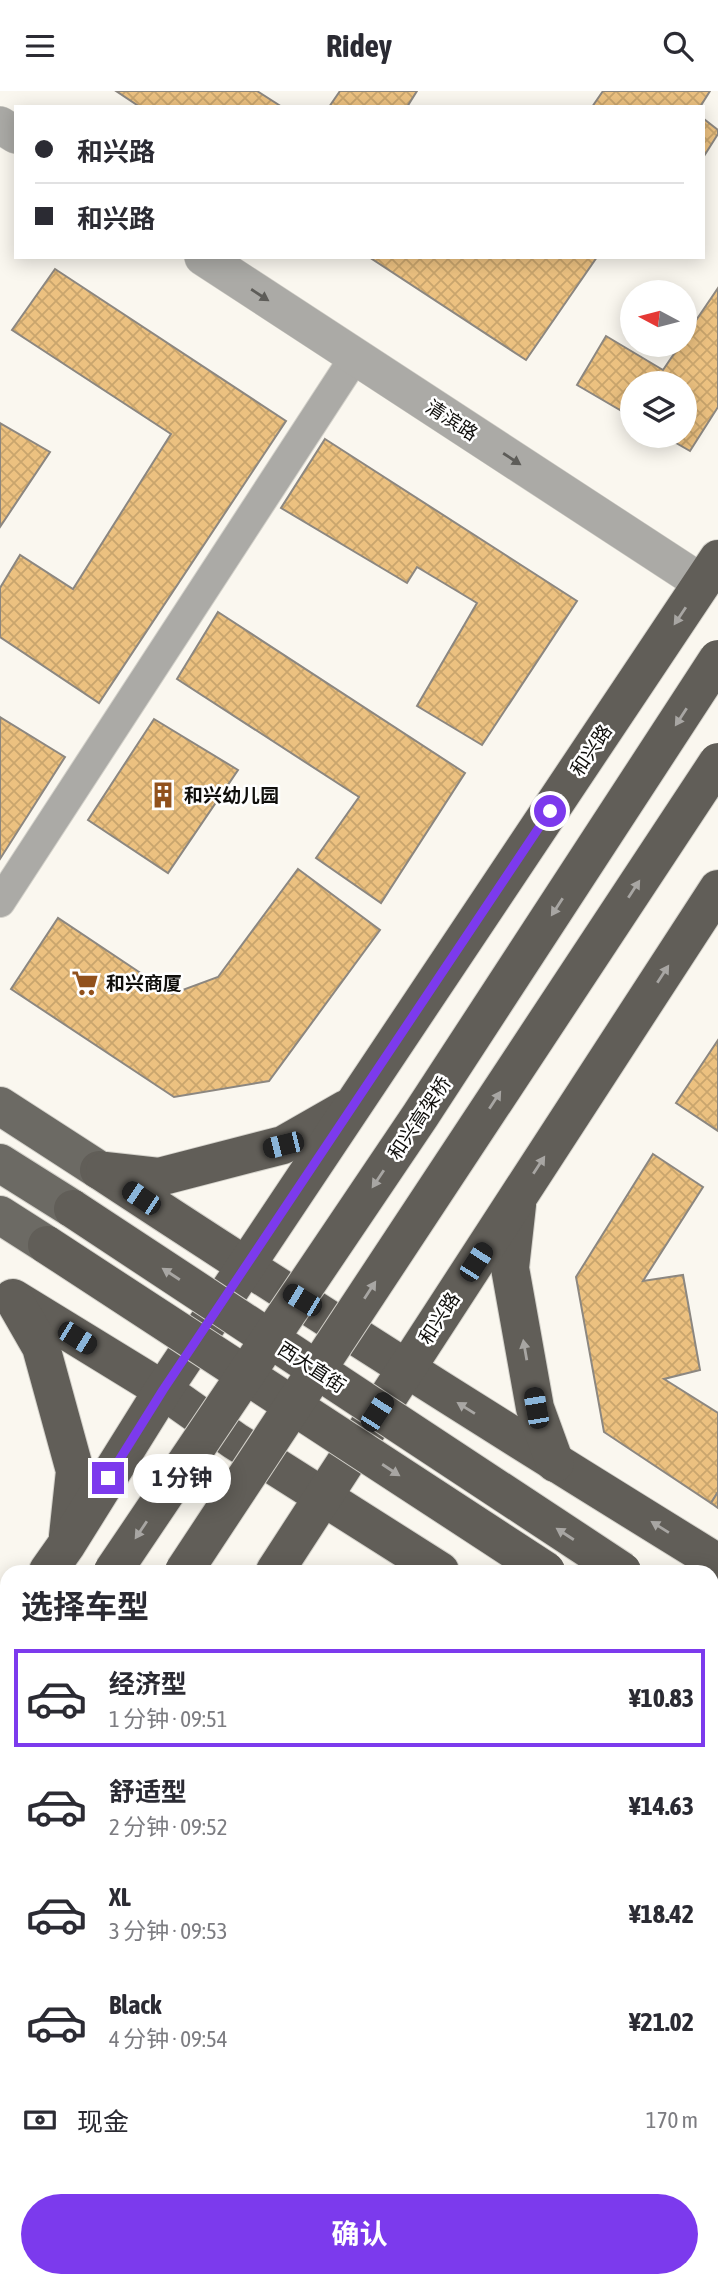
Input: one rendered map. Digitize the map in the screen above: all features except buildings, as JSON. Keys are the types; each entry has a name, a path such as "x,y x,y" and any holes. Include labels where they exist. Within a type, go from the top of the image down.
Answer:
{"highway":[{"name":"和兴路","path":"57,1558 163,1390 710,571"},
{"name":"和兴高架桥","path":"117,1565 420,1116 718,659"},
{"path":"188,1565 718,762"},
{"name":"和兴路","path":"279,1565 718,889"},
{"path":"99,1170 159,1177 283,1145 351,1106"},
{"path":"99,1170 321,1312 405,1370 718,1563"},
{"path":"518,1198 510,1268 536,1408 555,1462"},
{"name":"西大直街","path":"73,1209 613,1565"},
{"path":"47,1245 537,1565"},
{"path":"6,1294 163,1390 235,1441 430,1565"},
{"path":"6,1294 41,1347 75,1471 57,1558"}],"main road":[{"path":"0,1106 99,1170"},
{"name":"西大直街","path":"0,1163 73,1209"},
{"path":"0,1215 47,1245"}],"street":[{"name":"清滨路","path":"206,259 355,357 710,571"},
{"path":"0,902 355,357"}],"place":[{"name":"和兴幼儿园","path":"163,795"},
{"name":"和兴商厦","path":"85,983"}],"route":[{"path":"108,1478 351,1106 550,811"}]}
